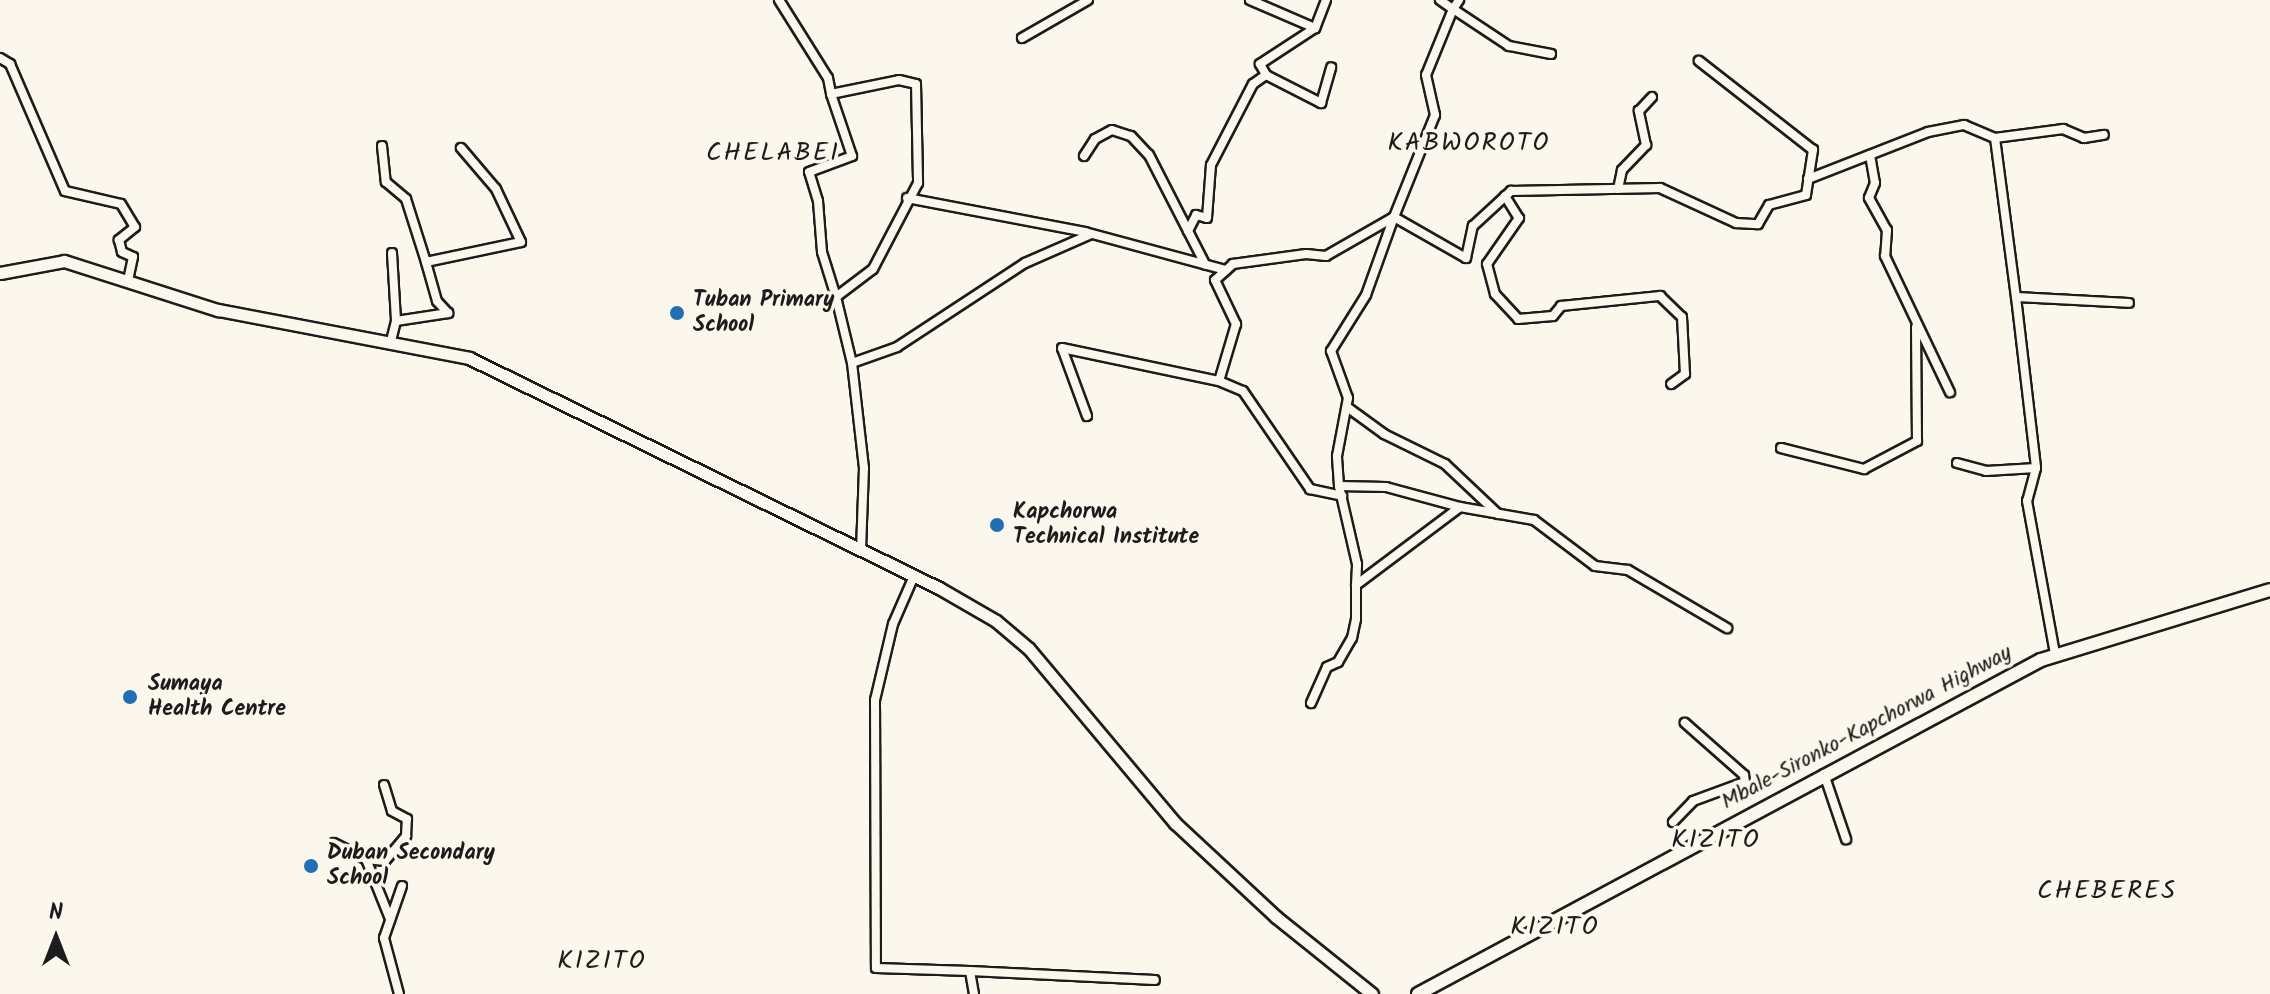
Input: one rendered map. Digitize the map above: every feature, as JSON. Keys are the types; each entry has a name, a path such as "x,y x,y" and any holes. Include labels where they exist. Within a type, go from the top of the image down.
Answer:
{"main road":[{"name":"Mbale-Sironko-Kapchorwa Highway","path":"1418,994 1823,773 2055,654 2270,590"}],"street":[{"path":"779,0 828,78 852,156 809,172 818,201 822,252 852,363 864,468 861,549"},
{"path":"1022,38 1088,0"},
{"path":"1250,0 1315,28"},
{"path":"1326,0 1315,28 1260,64 1266,75 1321,103 1331,67"},
{"path":"1440,0 1509,46 1551,54"},
{"path":"1311,703 1327,667 1338,662 1352,638 1356,585 1337,456 1348,398 1331,351 1366,295 1435,115 1426,75 1459,0"},
{"path":"0,58 10,64 65,191 121,204 135,227 119,240 122,252 133,257 128,281"},
{"path":"1394,217 1466,258 1473,226 1511,191 1660,188 1736,223 1758,224 1769,205 1806,195 1813,150 1699,61"},
{"path":"1188,231 1196,215 1207,218 1211,165 1253,84 1266,75"},
{"path":"831,94 899,80 916,84 918,183 907,198 873,269 836,297"},
{"path":"1618,189 1622,170 1646,145 1639,111 1652,97"},
{"path":"1808,179 1928,132 1964,125 1995,138 2063,129 2084,138 2104,135"},
{"path":"1084,156 1095,139 1112,130 1131,136 1149,155 1205,264"},
{"path":"1995,138 2036,468 2027,501 2055,654"},
{"path":"382,146 386,182 406,199 437,301 448,313 396,321"},
{"path":"426,262 521,242 496,189 461,148"},
{"path":"1870,155 1875,183 1869,198 1887,230 1885,256 1916,327 1950,392"},
{"path":"1505,196 1519,218 1487,264 1495,294 1518,319 1553,316 1561,306 1660,296 1682,317 1685,374 1671,384"},
{"path":"907,198 1091,234 1226,270"},
{"path":"1219,381 1236,324 1215,280 1233,264 1306,254 1326,256 1394,217"},
{"path":"852,363 897,347 1025,263 1091,234"},
{"path":"391,341 396,321 392,253"},
{"path":"0,273 64,261 218,310 429,347 494,369 685,468 914,576 996,621 1029,649 1175,823 1276,917 1372,994"},
{"path":"2016,297 2129,303"},
{"path":"1781,448 1864,469 1917,441 1916,327"},
{"path":"1087,416 1062,348 1219,381 1243,391 1310,489 1340,491 1386,487 1502,517 1534,520 1595,566 1628,570 1727,628"},
{"path":"1347,407 1384,434 1445,464 1502,517"},
{"path":"1957,463 1986,471 2036,468"},
{"path":"1356,585 1460,507"},
{"path":"914,576 893,624 875,700 876,968 1155,980"},
{"path":"1673,822 1693,801 1745,782 1685,723"},
{"path":"1823,773 1846,839"},
{"path":"334,843 366,859 385,861 406,836 407,819 392,811 384,785"},
{"path":"366,859 390,919"},
{"path":"399,994 384,938 402,886"},
{"path":"970,971 974,994"}],"place":[{"name":"Tuban Primary School","path":"677,313"},
{"name":"Kapchorwa Technical Institute","path":"997,525"},
{"name":"Sumaya Health Centre","path":"130,697"},
{"name":"Duban Secondary School","path":"311,866"}],"district":[{"name":"KABWOROTO","path":"1469,144"},
{"name":"CHELABEI","path":"773,154"},
{"name":"KIZITO","path":"1716,841"},
{"name":"CHEBERES","path":"2107,892"},
{"name":"KIZITO","path":"1555,928"},
{"name":"KIZITO","path":"602,962"}]}
